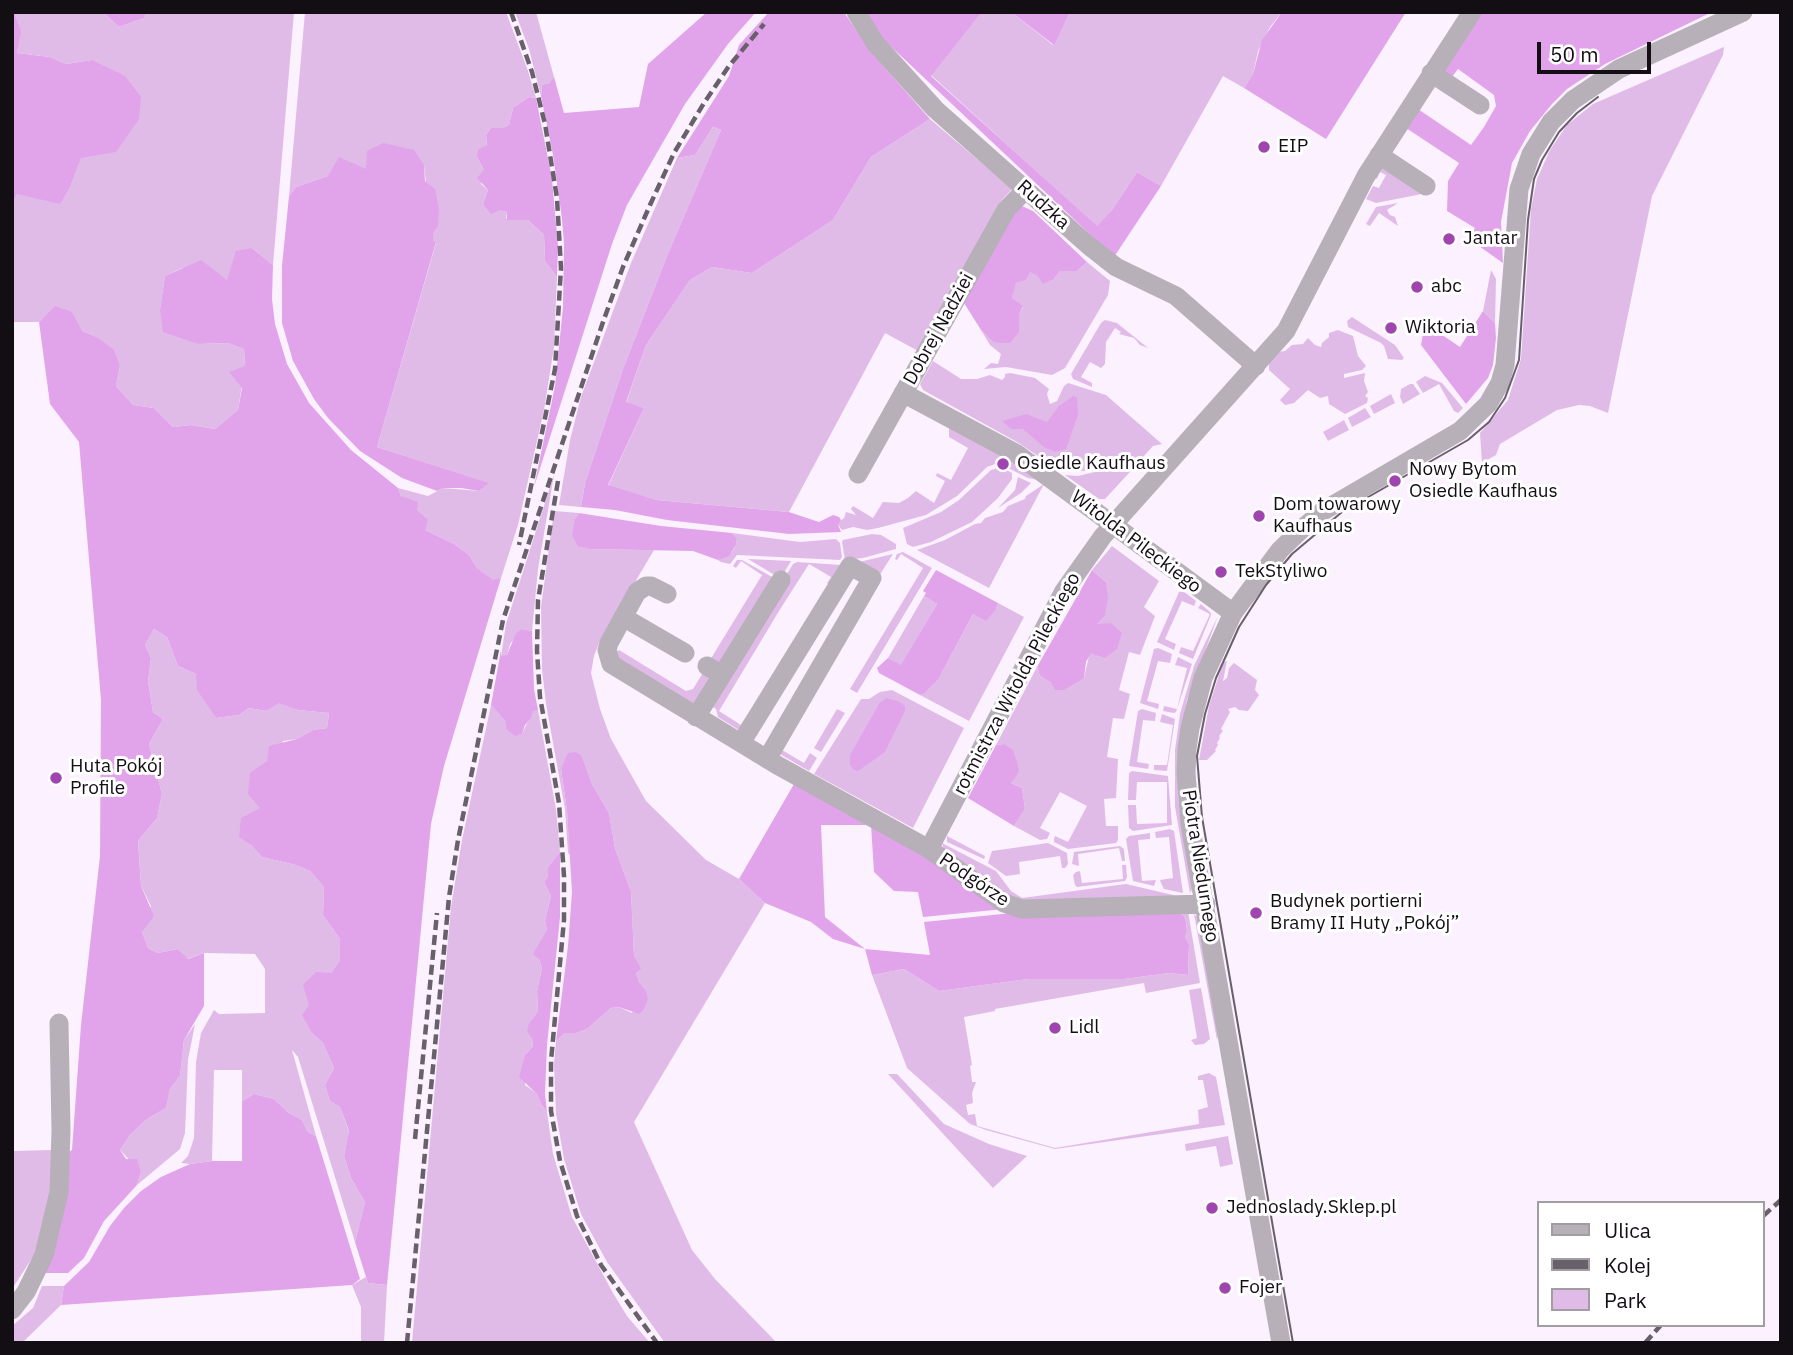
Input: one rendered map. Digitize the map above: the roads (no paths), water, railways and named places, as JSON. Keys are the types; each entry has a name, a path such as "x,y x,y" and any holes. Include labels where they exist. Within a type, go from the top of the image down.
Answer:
{"street":[{"name":"Rudzka","path":"856,12 875,43 935,108 1105,259 1126,273 1176,296 1256,366"},
{"name":"rotmistrza Witolda Pileckiego","path":"929,849 1063,591 1114,524 1289,326 1359,187 1472,12"},
{"name":"Piotra Niedurnego","path":"1281,1343 1190,824 1187,749 1203,678 1233,613 1280,550 1323,510 1460,431 1488,404 1500,383 1505,365 1519,189 1531,154 1551,122 1573,100 1619,69 1743,12"},
{"path":"1431,73 1480,105"},
{"path":"1379,155 1426,186"},
{"name":"Dobrej Nadziei","path":"858,474 1006,210 1026,189"},
{"name":"Witolda Pileckiego","path":"903,393 1010,450 1040,470 1233,613"},
{"path":"741,743 850,566 872,578 766,759"},
{"path":"696,717 715,670 781,580"},
{"name":"Podgórze","path":"667,594 656,587 646,586 637,592 609,643 608,657 611,664 766,759 929,849 997,898 1022,909 1206,904"},
{"path":"623,617 685,653"},
{"path":"12,1310 26,1292 44,1255 58,1192 61,1131 60,1023"}],"tram line":[{"path":"1293,1343 1202,817 1197,756 1205,714 1216,678 1239,627 1266,585 1292,554 1342,512 1468,440 1489,422 1505,398 1519,360 1528,220 1534,179 1559,132 1577,113 1598,97"}],"railway":[{"path":"511,12 532,72 545,124 557,198 561,268 555,369 519,545"},
{"path":"407,1343 449,897 503,620 603,322 650,205 674,153 704,103 729,66 764,24"},
{"path":"558,481 538,600 537,651 540,697 559,803 564,876 564,920 551,1061 551,1111 560,1161 577,1216 601,1265 657,1343"},
{"path":"415,1139 437,913"},
{"path":"1765,1214 1781,1200"},
{"path":"1645,1343 1659,1327"}],"place":[{"name":"EIP","path":"1264,147"},
{"name":"Jantar","path":"1449,239"},
{"name":"abc","path":"1417,287"},
{"name":"Wiktoria","path":"1391,328"},
{"name":"Osiedle Kaufhaus","path":"1003,464"},
{"name":"Nowy Bytom Osiedle Kaufhaus","path":"1395,481"},
{"name":"Dom towarowy Kaufhaus","path":"1259,516"},
{"name":"TekStyliwo","path":"1221,572"},
{"name":"Huta Pokój Profile","path":"56,778"},
{"name":"Budynek portierni Bramy II Huty „Pokój”","path":"1256,913"},
{"name":"Lidl","path":"1055,1028"},
{"name":"Jednoslady.Sklep.pl","path":"1212,1208"},
{"name":"Fojer","path":"1225,1288"}]}
